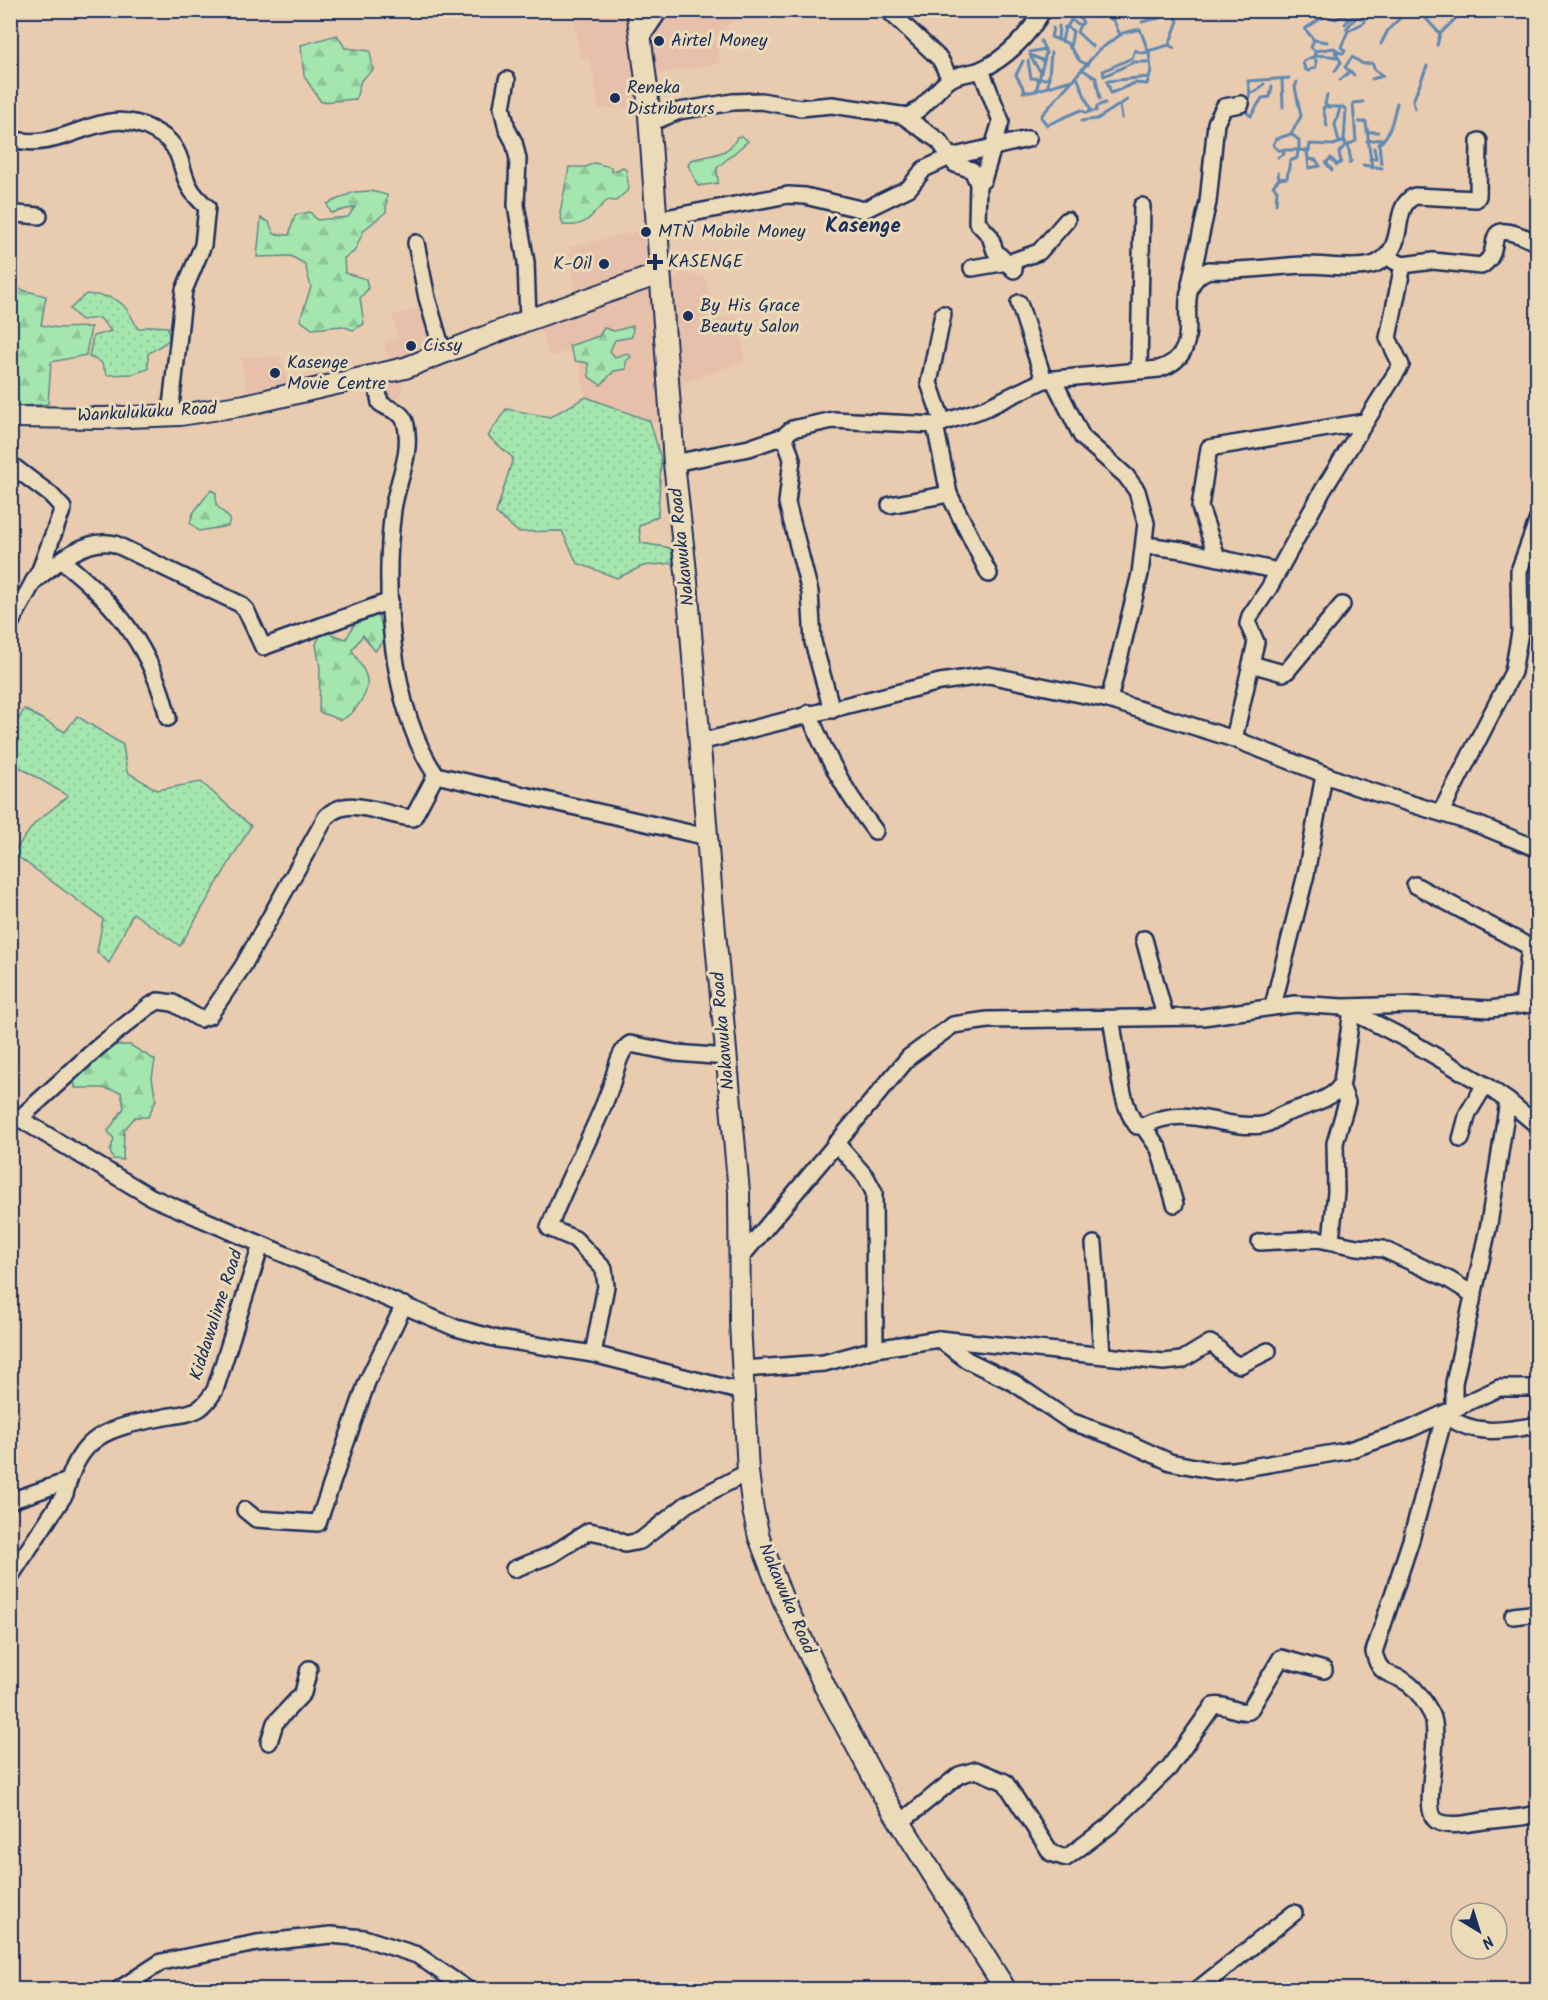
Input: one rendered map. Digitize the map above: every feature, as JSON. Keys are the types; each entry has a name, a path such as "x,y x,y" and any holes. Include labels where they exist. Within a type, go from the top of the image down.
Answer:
{"main road":[{"name":"Nakawuka Road","path":"637,10 642,38 674,463 739,1192 747,1472 759,1537 783,1600 828,1693 900,1822 1006,1989"},
{"name":"Wankulukuku Road","path":"10,417 103,418 170,415 245,405 405,368 528,320 659,274"}],"street":[{"path":"642,38 660,10"},
{"path":"888,10 940,59 950,79"},
{"path":"648,124 679,111 733,102 761,101 800,108 832,105 902,115 918,110 950,79 981,70 1011,49 1043,10"},
{"path":"981,70 1001,121 983,180"},
{"path":"507,80 502,107 508,133 514,142 518,159 516,205 526,262 528,320"},
{"path":"674,463 708,458 784,436 792,429 833,420 939,424 984,409 1049,379 1159,369 1174,364 1180,358 1186,338 1190,284 1208,202 1216,123 1224,107 1241,104"},
{"path":"902,115 939,141 955,164 972,170 978,183 977,222 990,236 995,251 1014,270"},
{"path":"10,139 45,142 102,122 130,120 168,139 176,150 189,186 207,207 203,244 184,290 170,415"},
{"path":"655,220 788,195 805,196 864,210 909,188 924,169 951,157 994,149 1028,139"},
{"path":"1190,284 1198,275 1209,270 1306,265 1370,266 1386,257 1397,240 1402,209 1410,198 1415,196 1476,199 1478,196 1479,141"},
{"path":"1139,370 1142,206"},
{"path":"10,217 17,214 39,216"},
{"path":"972,268 1013,261 1039,252 1067,220"},
{"path":"1386,257 1403,265 1433,261 1481,266 1488,260 1495,238 1507,230 1538,243"},
{"path":"416,243 427,298 443,353"},
{"path":"1234,739 1256,642 1248,624 1250,616 1278,572 1364,422 1401,365 1388,338 1403,265"},
{"path":"1019,303 1049,379 1082,437 1126,476 1137,490 1146,523 1145,545 1109,700"},
{"path":"943,314 929,383 939,424 949,494 989,574"},
{"path":"375,375 380,403 402,415 406,426 406,466 393,511 390,600 393,634 409,722 436,775"},
{"path":"1217,557 1200,507 1209,448 1364,422"},
{"path":"784,436 792,459 787,503 810,592 813,642 831,710"},
{"path":"10,464 51,495 63,508 33,582 10,624"},
{"path":"890,505 949,494"},
{"path":"1441,812 1513,672 1520,632 1519,571 1538,519"},
{"path":"33,582 62,561 92,544 107,542 115,544 240,604 246,610 263,646 390,600"},
{"path":"1145,545 1217,557 1278,572"},
{"path":"62,561 101,593 120,614 156,677 168,718"},
{"path":"1251,664 1283,673 1287,671 1341,605"},
{"path":"700,742 940,682 989,675 1109,700 1234,739 1324,775 1441,812 1536,847"},
{"path":"809,713 819,739 850,797 875,831"},
{"path":"436,775 707,837"},
{"path":"436,775 413,818 357,806 334,809 326,817 243,966 209,1016 200,1019 173,1003 158,1001 15,1116 151,1197 456,1328 498,1339 593,1354 743,1392"},
{"path":"1272,1006 1308,864 1324,775"},
{"path":"741,1257 909,1057 953,1025 988,1020 1211,1016 1295,1004 1347,1009 1404,1005 1490,1009 1530,1004 1530,947 1415,885"},
{"path":"1144,939 1165,1016"},
{"path":"1347,1009 1485,1085 1538,1126"},
{"path":"1331,1240 1336,1192 1335,1143 1347,1102 1341,1086 1347,1009"},
{"path":"1112,1019 1127,1110 1137,1126 1143,1126 1155,1120 1193,1116 1264,1125 1283,1114 1295,1112 1327,1096 1341,1086"},
{"path":"593,1354 606,1286 604,1269 575,1239 549,1228 561,1196 605,1103 623,1051 630,1044 676,1053 727,1057"},
{"path":"1461,1139 1467,1113 1485,1085"},
{"path":"1508,1101 1491,1213 1454,1383 1454,1406 1374,1652 1377,1665 1391,1677 1410,1685 1435,1721 1436,1742 1430,1803 1434,1818 1446,1824 1461,1824 1538,1814"},
{"path":"1143,1126 1159,1149 1175,1204"},
{"path":"836,1143 866,1178 874,1192 875,1349"},
{"path":"1260,1242 1289,1239 1331,1240 1357,1247 1383,1249 1448,1279 1474,1295"},
{"path":"1094,1244 1100,1292 1102,1354"},
{"name":"Kiddawalime Road","path":"10,1577 65,1494 68,1481 90,1442 103,1433 192,1412 203,1406 215,1390 223,1370 242,1299 261,1245"},
{"path":"245,1510 256,1519 318,1523 367,1382 404,1305"},
{"path":"939,1339 967,1360 988,1368 1014,1383 1070,1421 1120,1439 1170,1462 1190,1467 1233,1470 1346,1451 1380,1441 1452,1411 1482,1394 1499,1388 1538,1388"},
{"path":"743,1369 824,1363 875,1349 939,1339 1164,1362 1182,1360 1210,1343 1219,1347 1229,1362 1240,1365 1268,1351"},
{"path":"1452,1411 1458,1425 1471,1429 1509,1430 1538,1425"},
{"path":"514,1569 551,1555 589,1531 604,1534 626,1544 640,1541 687,1504 747,1472"},
{"path":"10,1501 68,1481"},
{"path":"1513,1616 1538,1612"},
{"path":"900,1822 959,1775 976,1770 1005,1782 1051,1853 1066,1858 1109,1826 1169,1768 1214,1706 1221,1705 1240,1712 1249,1711 1281,1658 1324,1670"},
{"path":"269,1742 275,1723 303,1693 309,1669"},
{"path":"1197,1989 1294,1913"},
{"path":"118,1989 161,1962 257,1943 330,1935 364,1938 417,1955 468,1989"}],"shaded area":[{"path":"572,11 630,11 641,107 598,108 594,74 588,58 581,59"},
{"path":"667,11 729,11 736,18 716,36 721,69 719,63 652,75 649,38"},
{"path":"650,228 652,272 577,301 569,247"},
{"path":"683,273 705,277 714,320 737,316 745,360 674,387 664,287"},
{"path":"652,281 660,424 586,400 576,348 550,357 538,323"},
{"path":"428,306 441,348 391,365 384,343 398,337 392,316"},
{"path":"280,356 291,390 249,402 241,358"},
{"path":"404,372 400,397 376,401 374,380"}],"green space":[{"path":"337,35 345,48 370,51 373,70 361,80 356,99 321,102 304,76 301,45"},
{"path":"742,136 748,141 717,168 718,183 698,186 688,165 691,160 724,151 734,143 737,137"},
{"path":"594,163 611,167 612,172 623,167 626,170 629,189 616,201 608,200 584,222 563,225 560,213 569,167 586,167"},
{"path":"371,191 387,195 386,212 364,230 354,252 344,258 345,273 366,279 368,289 360,298 364,324 353,330 342,326 312,329 300,320 311,287 305,264 291,256 257,257 261,218 269,222 274,234 289,235 295,215 310,212 317,220 348,217 355,207 331,213 327,204 354,192"},
{"path":"11,287 46,296 41,325 58,328 91,327 86,355 51,362 48,404 11,407"},
{"path":"86,294 119,301 128,311 138,329 152,326 168,327 169,340 148,354 148,369 133,374 107,375 101,362 89,357 93,336 111,331 100,318 81,320 70,309"},
{"path":"633,326 632,337 615,340 610,351 615,357 627,353 631,357 626,361 626,369 614,371 601,385 589,377 588,363 575,361 569,346 599,336 604,328 614,331"},
{"path":"586,397 650,421 661,459 658,516 639,526 641,543 671,548 673,563 643,566 617,578 577,563 562,531 518,532 496,513 513,458 488,436 506,409 550,417"},
{"path":"211,490 216,493 216,505 230,519 228,526 199,531 190,523 193,513"},
{"path":"376,612 387,636 375,651 363,635 352,650 366,675 365,694 352,712 341,720 319,712 320,668 316,644 322,631 346,639 358,618"},
{"path":"24,709 65,732 77,716 123,745 127,772 157,790 201,782 251,826 180,946 133,913 109,963 97,952 103,919 13,853 35,823 68,796 11,762 11,734"},
{"path":"108,1045 130,1045 155,1060 152,1078 156,1100 148,1117 135,1117 124,1130 123,1160 113,1159 110,1151 114,1139 108,1131 124,1108 121,1092 102,1088 75,1088 74,1076"}],"waterway":[{"path":"1096,10 1114,21 1120,35"},
{"path":"1126,10 1129,14 1140,15"},
{"path":"1156,10 1157,19"},
{"path":"1352,10 1359,15 1370,10"},
{"path":"1381,44 1388,30 1408,10"},
{"path":"1440,34 1464,10"},
{"path":"1419,11 1440,34 1437,45"},
{"path":"1345,24 1355,13"},
{"path":"1142,22 1174,14 1178,21 1169,45"},
{"path":"1341,62 1335,52 1343,53 1345,51 1341,47 1348,31 1365,22 1358,14"},
{"path":"1073,15 1081,19 1083,23 1080,25"},
{"path":"1314,40 1305,29 1326,15 1335,19 1342,16 1350,19"},
{"path":"1346,29 1358,15"},
{"path":"1070,48 1073,31 1067,27 1071,20 1080,25 1077,32 1093,47"},
{"path":"1058,40 1059,26"},
{"path":"1062,41 1065,27"},
{"path":"1053,28 1051,37 1067,43 1080,61 1088,65"},
{"path":"1041,116 1099,50 1123,33 1140,29 1148,51 1169,45 1174,48"},
{"path":"1315,51 1311,47 1314,40 1327,42"},
{"path":"1036,91 1046,53 1041,41"},
{"path":"1314,58 1315,51 1334,48 1338,51"},
{"path":"1030,52 1045,49"},
{"path":"1149,52 1141,53 1135,50 1132,58 1103,71 1104,76 1134,62 1150,62"},
{"path":"1149,52 1151,71 1147,84 1135,83 1111,93 1107,81 1149,77"},
{"path":"1048,87 1051,53"},
{"path":"1030,55 1044,61"},
{"path":"1316,60 1316,67 1308,71 1305,69 1303,62 1310,58 1323,55 1336,57"},
{"path":"1354,75 1345,67 1352,57 1363,64 1372,63 1375,70 1383,76 1372,79"},
{"path":"1031,58 1040,71"},
{"path":"1023,61 1016,75 1025,91"},
{"path":"1028,61 1031,78 1048,79"},
{"path":"1335,71 1341,62"},
{"path":"1415,109 1413,101 1427,66"},
{"path":"1083,70 1096,78 1100,99"},
{"path":"1340,80 1349,72"},
{"path":"1041,117 1047,125 1081,110 1086,113 1091,111 1077,77"},
{"path":"1272,86 1270,97 1262,98 1251,116 1245,111 1250,93 1248,81 1289,78"},
{"path":"1023,92 1031,92 1075,79"},
{"path":"1282,79 1283,107"},
{"path":"1297,82 1295,87 1301,116 1291,134 1276,139 1273,145 1278,150 1299,150"},
{"path":"1250,93 1257,91 1264,84"},
{"path":"1327,95 1325,104 1328,107 1343,107 1346,110 1344,141"},
{"path":"1081,121 1097,119 1127,100"},
{"path":"1349,163 1351,161 1348,145 1356,141 1353,103 1363,102"},
{"path":"1092,111 1096,111 1097,106 1105,103"},
{"path":"1381,163 1379,144 1389,131 1397,103"},
{"path":"1120,105 1122,118"},
{"path":"1326,106 1323,108 1327,126"},
{"path":"1339,142 1335,125 1340,108"},
{"path":"1359,122 1366,122 1372,168"},
{"path":"1367,132 1378,132"},
{"path":"1291,134 1299,140 1299,150 1309,151 1310,144 1333,145 1345,141 1346,145 1339,152 1341,162 1337,165 1331,158 1326,163 1332,170"},
{"path":"1367,141 1383,139"},
{"path":"1370,159 1376,158 1374,148"},
{"path":"1278,157 1284,154 1283,150"},
{"path":"1279,179 1287,178 1290,161 1297,158 1298,151"},
{"path":"1307,151 1309,168 1320,166 1316,160 1308,159"},
{"path":"1363,165 1382,168"},
{"path":"1276,204 1277,190 1273,186 1279,179 1278,173"}],"place":[{"name":"Airtel Money","path":"659,41"},
{"name":"Reneka Distributors","path":"615,98"},
{"name":"MTN Mobile Money","path":"646,232"},
{"name":"KASENGE","path":"655,262"},
{"name":"K-Oil","path":"604,264"},
{"name":"By His Grace Beauty Salon","path":"688,316"},
{"name":"Cissy","path":"411,346"},
{"name":"Kasenge Movie Centre","path":"275,373"}],"district":[{"name":"Kasenge","path":"863,226"}]}
